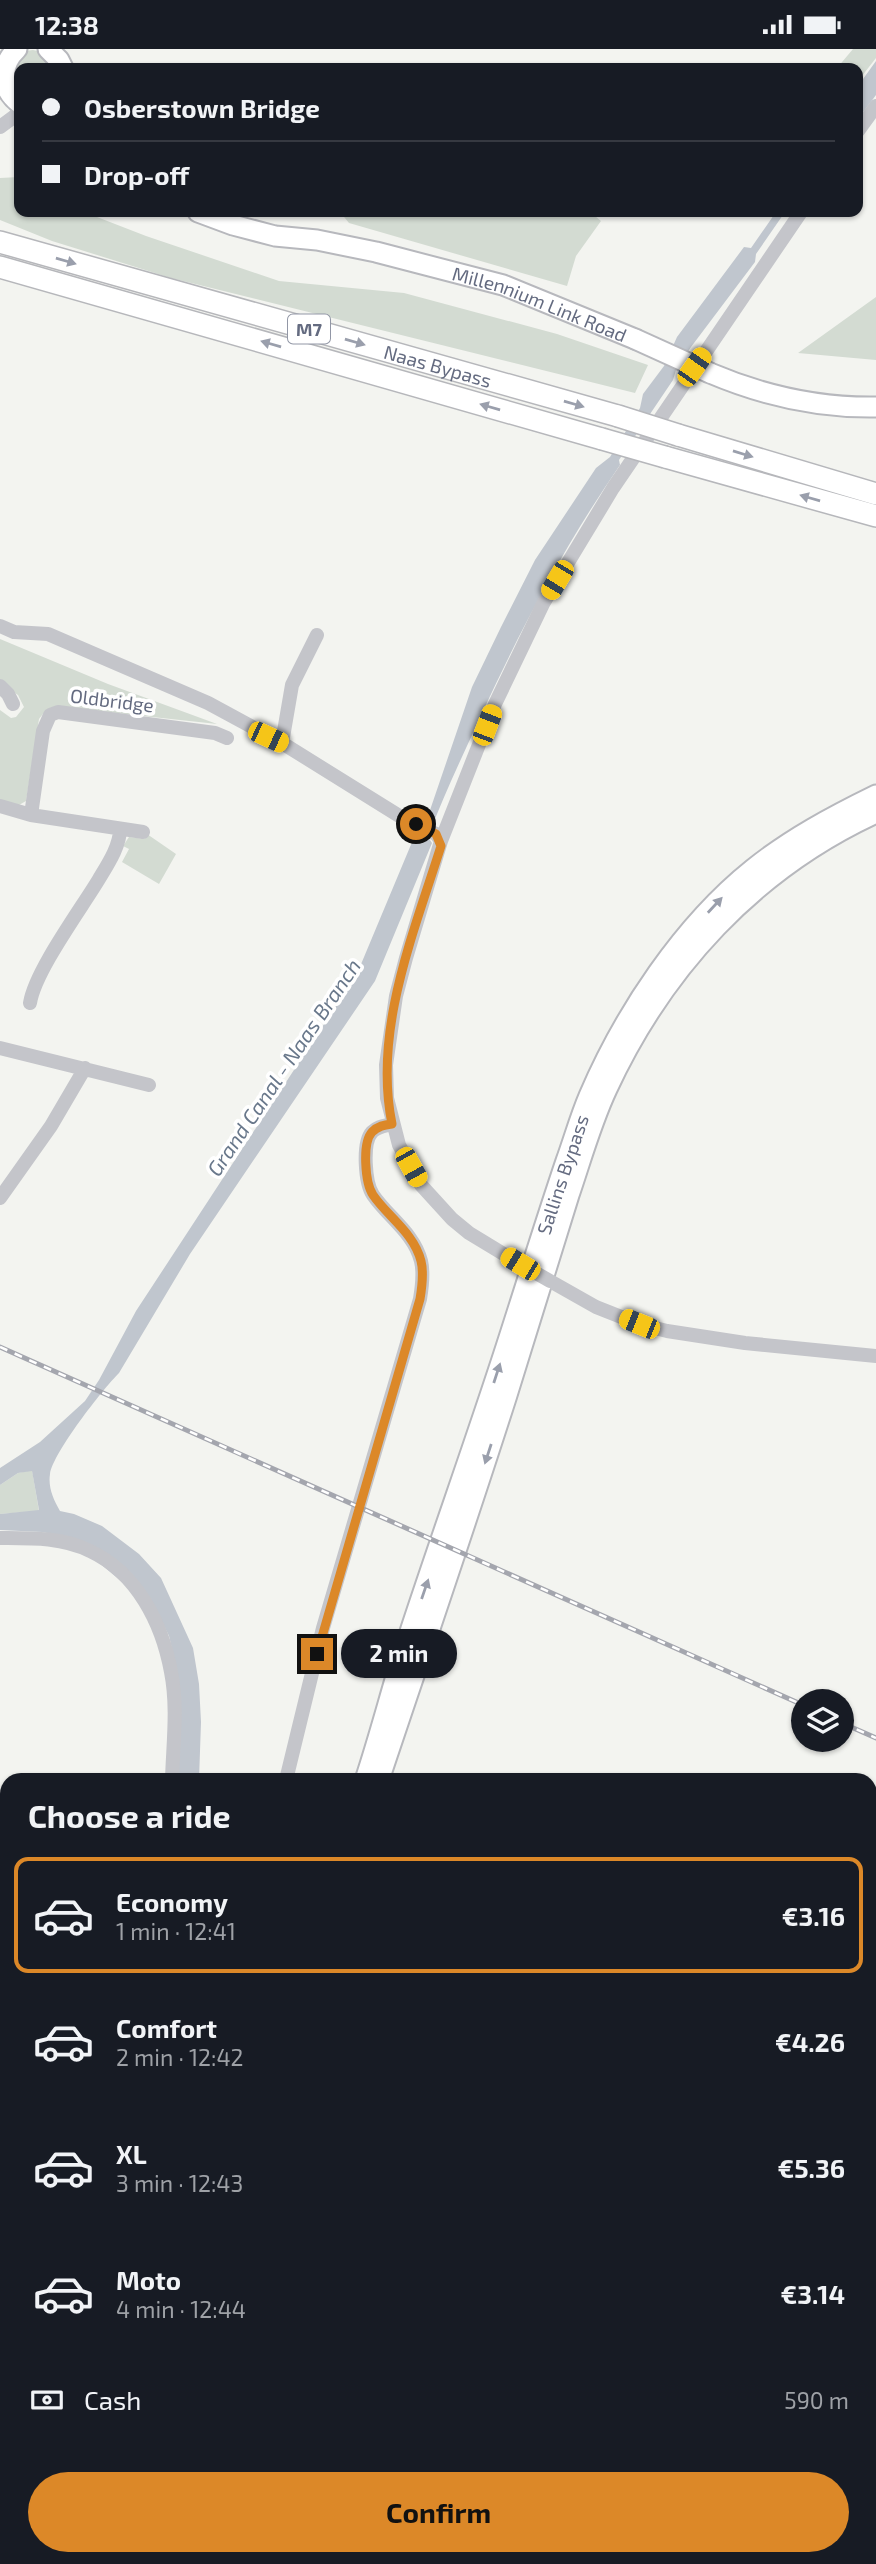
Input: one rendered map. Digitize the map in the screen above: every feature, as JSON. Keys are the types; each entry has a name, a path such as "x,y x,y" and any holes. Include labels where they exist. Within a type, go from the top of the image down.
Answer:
{"highway":[{"name":"Naas Bypass","path":"0,242 618,416 876,494"},
{"name":"Naas Bypass","path":"0,267 876,516"}],"main road":[{"path":"14,99 2,84 5,63 17,49"},
{"path":"48,49 60,63"},
{"name":"Millennium Link Road","path":"211,217 275,236 317,240 376,252 503,285 746,388 815,404 876,407"},
{"name":"Sallins Bypass","path":"367,1773 403,1653 503,1356 541,1231 588,1098 606,1059 661,970 724,895 754,868 793,842 830,818 876,795"},
{"name":"Sallins Bypass","path":"381,1773 488,1455 586,1143 624,1054 663,989 730,911 786,864 819,842 876,813"}],"street":[{"path":"863,124 876,106"},
{"path":"798,217 613,488 543,604 495,704 439,838 396,996 386,1065 387,1098 399,1145 430,1197 469,1233 596,1307 639,1324 667,1331 745,1343 876,1356"},
{"path":"0,626 14,632 48,634 208,703 282,743 439,838"},
{"path":"282,743 292,685 317,635"},
{"path":"0,687 8,694 13,704"},
{"name":"Oldbridge","path":"31,815 43,731 50,715 58,712 215,733 227,738"},
{"path":"1,811 143,832"},
{"path":"30,1003 51,957 106,867 120,837 120,829"},
{"path":"0,1048 149,1085"},
{"path":"0,1198 51,1126 85,1068"},
{"path":"288,1773 323,1628 420,1299 421,1262 416,1250 408,1234 372,1193 367,1174 366,1152 370,1134 379,1126 392,1124"},
{"path":"0,1538 40,1538 89,1550 112,1564 141,1595 153,1617 171,1673 174,1701 172,1773"}],"shaded area":[{"path":"853,49 876,49 876,58 863,75 863,63 841,63"},
{"path":"25,51 42,52 52,63 14,63 14,82 9,68"},
{"path":"876,61 876,95 863,112 863,79"},
{"path":"14,177 14,217 97,217 279,281 404,293 557,334 648,365 635,393 171,278 52,241 0,220 0,178"},
{"path":"344,217 596,217 601,221 576,256 567,286 349,223"},
{"path":"773,217 782,217 756,254 755,262 691,347 676,370 673,380 619,460 620,465 563,554 530,616 441,805 428,837 432,843 375,981 190,1254 119,1373 79,1422 53,1464 50,1484 60,1511 102,1526 139,1554 161,1578 193,1648 201,1722 199,1773 177,1773 176,1666 169,1636 157,1611 68,1537 42,1532 0,1530 0,1514 39,1510 32,1471 18,1473 0,1485 0,1468 40,1442 85,1401 136,1311 347,989 359,969 415,835 420,835 428,816 472,687 535,560 596,468 610,457 640,408 643,394 664,366 677,337 744,247 751,248"},
{"path":"876,297 876,360 798,353"},
{"path":"0,639 108,684 217,724 97,711 46,710 39,719 26,801 19,805 0,801 0,710 11,718 16,717 24,707 18,695 0,683"},
{"path":"147,834 176,854 159,884 122,862 129,849 123,846 129,837 145,839"},
{"path":"32,1470 39,1511 0,1514 0,1485 18,1473"}],"railway":[{"path":"0,1347 791,1700"},
{"path":"854,1728 876,1738"}],"route":[{"path":"317,1654 420,1299 421,1262 408,1234 372,1193 367,1174 366,1152 370,1134 379,1126 392,1124 387,1098 386,1065 396,996 441,846 436,834 416,824"}],"water label":[{"name":"Grand Canal - Naas Branch","path":"283,1067"}]}
